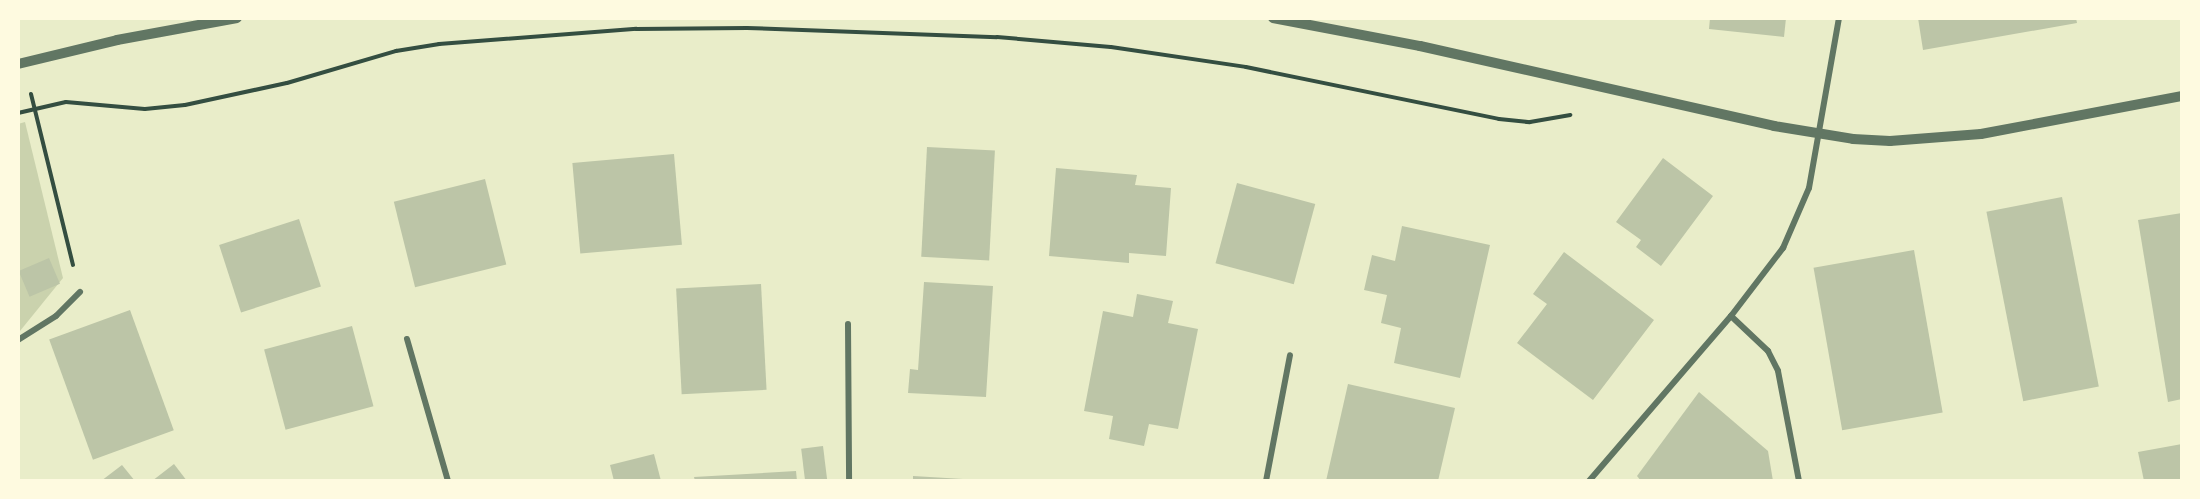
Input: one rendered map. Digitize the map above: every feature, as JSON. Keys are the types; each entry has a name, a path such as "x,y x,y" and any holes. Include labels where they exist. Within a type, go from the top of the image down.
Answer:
{"street":[{"path":"18,64 46,56 237,18"},
{"path":"1273,18 1420,46 1820,134 1890,141 1969,135 2182,96"},
{"path":"1589,481 1731,316 1783,249 1809,188 1839,18"},
{"path":"18,340 56,316 80,291"},
{"path":"1731,316 1768,351 1778,371 1800,481"},
{"path":"848,324 849,481"},
{"path":"407,339 448,481"},
{"path":"1266,481 1290,355"}],"path":[{"path":"18,113 57,104 145,109 184,105 287,83 396,51 438,44 636,28 747,28 986,37 1111,46 1246,67 1499,119 1541,121 1577,114"},
{"path":"29,86 80,291"}],"green space":[{"path":"25,122 63,278 20,331 18,124"}],"building":[{"path":"1710,18 1786,18 1784,37 1709,29"},
{"path":"1918,18 2076,18 2077,23 1923,50"},
{"path":"927,147 995,151 989,260 921,257"},
{"path":"674,154 682,245 580,254 572,163"},
{"path":"1663,158 1713,196 1661,266 1636,247 1641,240 1616,222"},
{"path":"1056,168 1137,175 1135,185 1171,188 1166,256 1129,253 1129,263 1049,256"},
{"path":"485,179 506,264 415,287 394,202"},
{"path":"1237,183 1315,204 1294,284 1216,263"},
{"path":"2062,197 2099,386 2023,401 1986,212"},
{"path":"2182,213 2182,399 2168,402 2138,220"},
{"path":"299,219 321,287 241,312 219,245"},
{"path":"1402,226 1490,245 1460,378 1394,363 1401,328 1381,323 1387,295 1364,290 1372,255 1395,261"},
{"path":"1914,250 1943,412 1842,430 1814,268"},
{"path":"1564,252 1654,320 1593,400 1517,343 1547,304 1533,294"},
{"path":"49,258 60,284 30,297 19,271"},
{"path":"924,282 993,286 986,397 908,393 910,369 918,370"},
{"path":"761,284 767,390 682,394 676,288"},
{"path":"1137,294 1173,301 1168,323 1198,329 1178,429 1149,424 1144,446 1109,439 1113,416 1084,411 1103,311 1133,317"},
{"path":"130,310 174,430 93,460 49,339"},
{"path":"352,326 373,406 286,430 264,350"},
{"path":"1348,384 1455,408 1438,481 1326,481"},
{"path":"1699,392 1768,451 1773,481 1641,481 1637,476"},
{"path":"2182,444 2182,481 2144,481 2138,452"},
{"path":"823,446 827,481 805,481 801,449"},
{"path":"654,454 661,481 614,481 610,465"},
{"path":"174,464 187,481 152,481"},
{"path":"122,465 135,481 101,481"},
{"path":"796,471 797,481 695,481 694,477"},
{"path":"913,476 963,479 963,481 913,481"}]}
